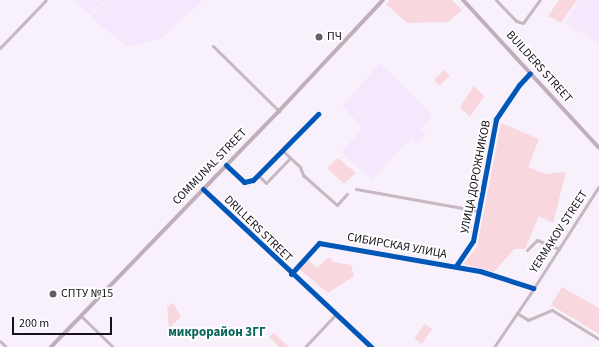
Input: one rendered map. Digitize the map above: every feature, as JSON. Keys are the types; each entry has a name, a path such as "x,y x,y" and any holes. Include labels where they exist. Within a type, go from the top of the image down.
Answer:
{"main road":[{"name":"COMMUNAL STREET","path":"51,347 279,111 383,0"},
{"name":"BUILDERS STREET","path":"463,0 599,148"}],"street":[{"path":"0,48 46,0"},
{"path":"496,0 516,21 523,23 540,0"},
{"path":"213,46 279,111"},
{"name":"УЛИЦА ДОРОЖНИКОВ","path":"456,266 473,241 496,119 519,85 530,73"},
{"path":"226,165 244,182 253,180 318,114"},
{"path":"282,150 300,167 303,175 337,205 347,194"},
{"path":"258,175 266,183 290,158"},
{"name":"YERMAKOV STREET","path":"494,347 599,186"},
{"name":"DRILLERS STREET","path":"203,189 291,274 371,347"},
{"path":"356,189 479,211"},
{"path":"527,250 537,240 559,249"},
{"name":"СИБИРСКАЯ УЛИЦА","path":"291,274 319,243 495,274 533,288"},
{"path":"517,313 528,320 552,310 599,339"},
{"path":"305,347 335,315"},
{"path":"82,316 113,347"},
{"path":"0,341 6,347"}],"shaded area":[{"path":"73,0 105,0 89,15"},
{"path":"107,0 203,0 162,38 128,47 90,17"},
{"path":"389,0 452,0 462,10 448,22 407,23 386,4"},
{"path":"559,0 577,0 561,23 548,16"},
{"path":"579,0 599,0 599,44 565,23"},
{"path":"380,63 433,115 420,129 426,135 417,144 411,138 372,180 341,152 363,128 342,106"},
{"path":"444,70 450,76 440,86 434,80"},
{"path":"474,86 484,96 470,117 460,107"},
{"path":"501,123 539,139 528,167 546,174 566,172 553,223 539,216 525,249 514,249 494,272 463,264 477,247"},
{"path":"338,158 356,173 344,184 327,168"},
{"path":"331,258 333,262 351,265 354,276 328,293 299,269 308,260 317,268 326,259"},
{"path":"562,287 599,308 599,334 551,305"},
{"path":"173,303 181,317 169,328 167,307"},
{"path":"425,324 432,329 422,344 414,339"},
{"path":"274,333 289,347 279,347 269,337"}],"cycle path":[{"path":"456,266 473,241 496,119 519,85 530,73"},
{"path":"226,165 244,182 253,180 318,114"},
{"path":"203,189 371,347"},
{"path":"291,274 319,243 480,271 533,288"}],"place":[{"name":"ПЧ","path":"319,37"},
{"name":"СПТУ №15","path":"53,294"}],"district":[{"name":"микрорайон 3ГГ","path":"217,332"}]}
